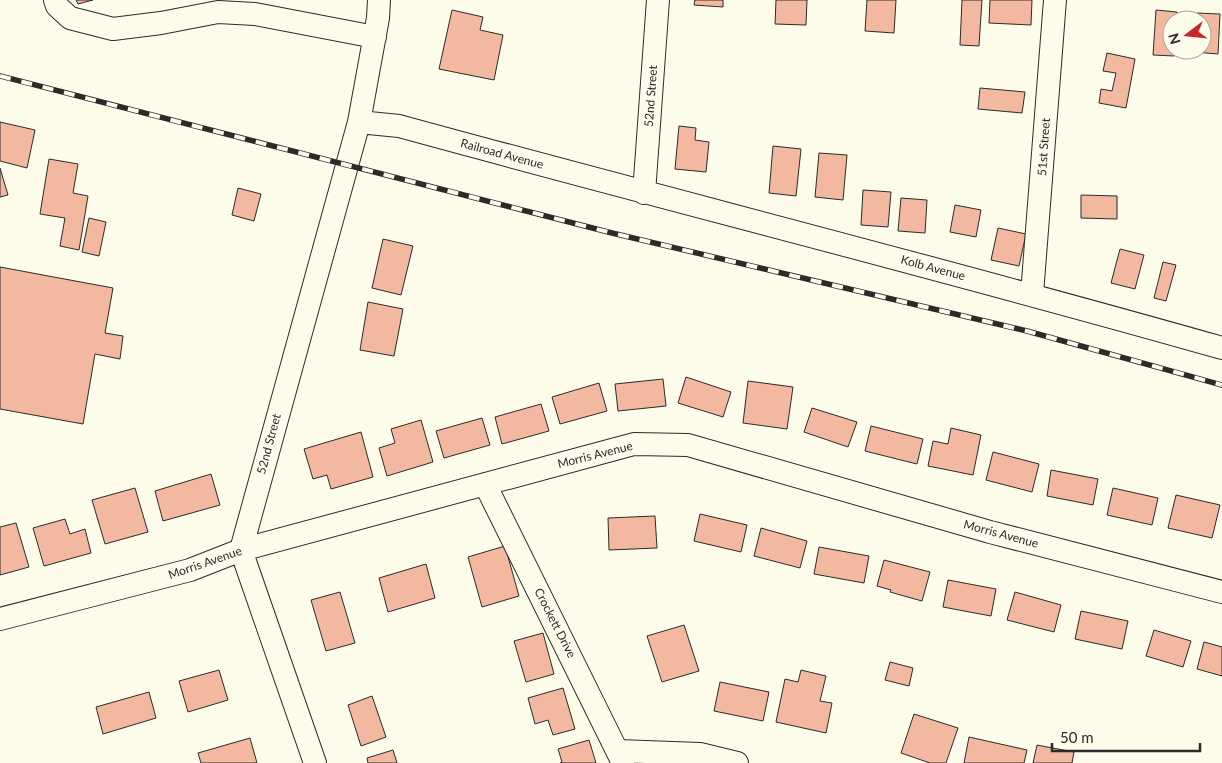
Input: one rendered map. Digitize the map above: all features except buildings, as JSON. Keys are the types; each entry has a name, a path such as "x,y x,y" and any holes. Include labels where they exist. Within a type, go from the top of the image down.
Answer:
{"street":[{"path":"55,0 57,6 70,18 113,28 160,24 225,6 255,14 375,37"},
{"name":"52nd Street","path":"240,550 359,122 375,37 379,0"},
{"name":"52nd Street","path":"644,193 658,0"},
{"name":"51st Street","path":"1032,294 1055,0"},
{"name":"Railroad Avenue","path":"359,122 399,126 644,193"},
{"name":"Kolb Avenue","path":"644,193 1032,294 1222,348"},
{"name":"Morris Avenue","path":"0,619 190,570 240,550 634,444 688,445 990,532 1222,592"},
{"name":"Crockett Drive","path":"485,484 621,757"},
{"path":"240,550 315,763"},
{"path":"621,757 700,754 737,763"}],"railway":[{"path":"0,76 612,233 1027,331 1222,385"}]}
